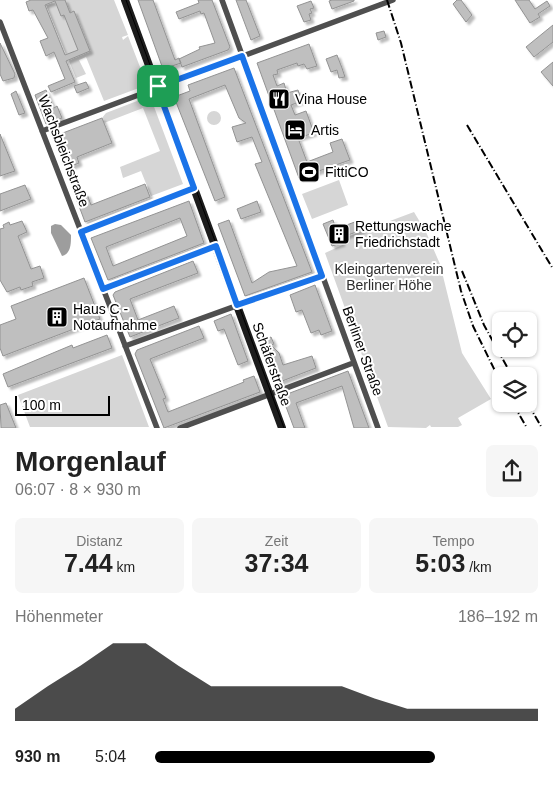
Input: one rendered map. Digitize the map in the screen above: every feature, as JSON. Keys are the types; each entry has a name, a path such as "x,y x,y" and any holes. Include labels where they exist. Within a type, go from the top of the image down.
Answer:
{"street":[{"name":"Schäferstraße","path":"125,0 282,428"},
{"name":"Berliner Straße","path":"222,0 378,428"},
{"path":"42,131 393,0"},
{"name":"Wachsbleichstraße","path":"0,22 157,428"},
{"path":"81,232 194,188"},
{"path":"103,289 216,246"},
{"path":"125,346 322,276"},
{"path":"180,428 353,362"}],"green space":[{"path":"59,0 114,0 128,35 122,37 123,40 128,36 147,85 104,101 86,57 79,60 86,74 76,78 46,5"},
{"path":"150,96 183,184 151,196 141,171 123,178 120,167 160,151 143,108 104,123 102,118 106,113"},
{"path":"214,111 219,113 221,118 219,123 214,125 209,123 207,118 209,113"},
{"path":"339,180 348,205 312,219 302,194"},
{"name":"Kleingartenverein Berliner Höhe","path":"414,212 426,232 440,264 462,353 491,399 458,418 462,425 458,427 431,427 430,425 426,428 388,427 325,253 349,242 347,237"},
{"path":"122,355 149,427 30,427 18,395"}],"shaded area":[{"path":"55,224 61,225 71,235 69,251 62,256 51,233 51,226"}],"building":[{"path":"31,0 65,0 70,13 74,11 90,51 66,61 75,82 51,92 48,86 65,79 54,52 46,56 40,41 48,38 33,10 29,11 26,2","holes":["55,1 61,16 64,15 78,50 65,55 45,5"]},
{"path":"138,0 153,0 175,60 179,58 181,63 163,69"},
{"path":"198,0 212,0 230,47 228,50 182,67 179,59 200,49 199,47 215,43 204,13 201,14 200,11 179,19 176,12 199,3"},
{"path":"236,0 246,0 260,36 251,40"},
{"path":"457,0 461,0 472,15 466,22 453,4"},
{"path":"515,0 529,0 535,9 547,1 550,6 538,14 540,17 530,23"},
{"path":"311,1 314,8 310,9 312,13 309,14 311,20 304,22 297,6"},
{"path":"329,1 354,1 332,9"},
{"path":"553,25 553,42 534,57 526,47"},
{"path":"384,31 386,37 378,40 376,33"},
{"path":"0,43 15,74 14,78 3,81 0,74"},
{"path":"309,44 317,66 307,69 304,64 298,66 297,63 277,70 278,74 273,75 277,86 284,83 287,93 298,90 302,101 291,105 295,115 306,111 314,133 298,138 307,162 333,152 330,143 342,139 350,160 299,178 257,63"},
{"path":"337,55 345,77 339,78 337,70 331,72 326,59"},
{"path":"553,62 553,86 541,72"},
{"path":"234,68 312,272 245,296 218,224 229,220 252,283 269,272 297,266 255,164 262,162 252,137 237,142 232,127 246,123 239,118 225,85 189,99 225,197 215,201 174,97 190,91 188,85"},
{"path":"86,82 89,88 77,93 74,86"},
{"path":"46,90 54,108 57,106 62,118 46,124 35,95"},
{"path":"16,91 25,113 19,115 11,94"},
{"path":"102,118 112,143 77,157 79,163 67,168 55,136"},
{"path":"0,134 15,171 0,176"},
{"path":"145,184 150,197 85,222 76,198 87,194 91,205"},
{"path":"25,185 31,199 0,211 0,194"},
{"path":"189,201 204,243 108,280 91,238","holes":["180,218 187,236 113,266 106,247"]},
{"path":"257,201 261,212 241,219 237,209"},
{"name":"Rettungswache Friedrichstadt","path":"333,220 336,229 360,220 364,229 340,238 342,243 332,246 323,224"},
{"path":"22,221 27,232 18,236 31,269 40,266 44,278 32,282 33,286 21,290 20,287 7,292 0,280 0,229 4,228 3,225 9,222 10,225"},
{"path":"193,261 198,273 130,299 138,320 174,306 179,318 130,337 113,295 115,292"},
{"name":"Haus C - Notaufnahme","path":"84,278 100,319 3,356 0,348 0,325 16,319 11,306"},
{"path":"315,285 332,331 321,335 319,330 311,333 302,310 296,312 290,295"},
{"path":"231,314 248,361 238,365 224,329 218,331 214,321"},
{"path":"199,326 204,338 150,359 166,398 163,399 168,412 244,382 243,380 254,376 260,392 164,428 135,354 137,350"},
{"path":"107,335 112,348 8,387 3,374 72,345 73,348"},
{"path":"271,337 274,344 271,345 279,353 283,365 312,356 316,368 277,383 274,382 261,341"},
{"path":"348,371 369,428 354,428 342,386 296,403 305,428 294,428 282,396"},
{"path":"6,403 16,428 1,428 0,405"}],"tram line":[{"path":"126,0 284,428"}],"railway":[{"path":"387,0 401,43 461,291 473,326 493,367"},
{"path":"467,125 553,269"},
{"path":"462,271 484,325 507,367"},
{"path":"518,412 527,428"},
{"path":"533,412 542,428"}],"place":[{"name":"Vina House","path":"279,99"},
{"name":"Artis","path":"295,130"},
{"name":"FittiCO","path":"309,172"},
{"name":"Rettungswache Friedrichstadt","path":"339,234"},
{"name":"Haus C - Notaufnahme","path":"57,317"}],"route":[{"path":"242,56 322,276 245,304 237,305 216,246 103,289 81,232 194,188 158,86 242,56"}]}
